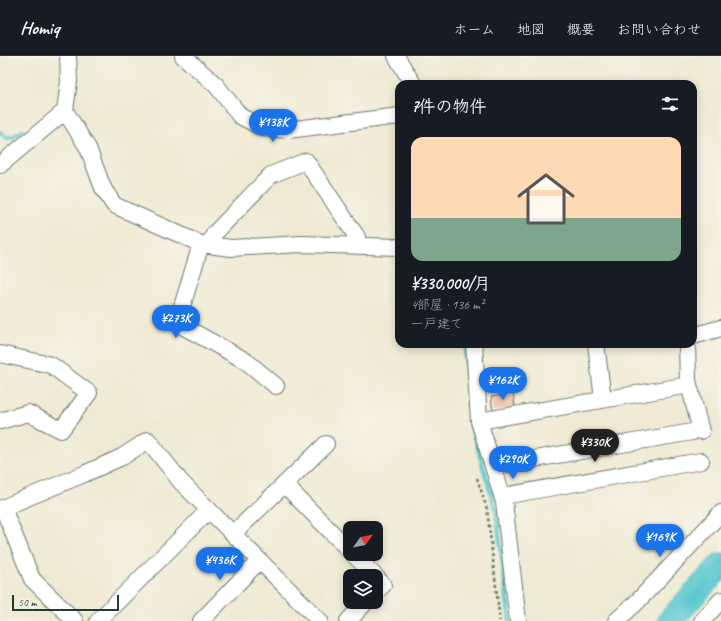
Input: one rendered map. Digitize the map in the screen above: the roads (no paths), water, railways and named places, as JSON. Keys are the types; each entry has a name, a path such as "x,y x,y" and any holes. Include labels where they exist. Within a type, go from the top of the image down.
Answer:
{"street":[{"path":"68,56 68,81 65,110 88,148 103,188 114,205 205,244 231,248 301,244 395,247"},
{"path":"184,56 216,85 240,116 263,128 288,130 395,117"},
{"path":"396,56 411,80"},
{"path":"0,165 65,110"},
{"path":"276,386 246,362 177,323 205,244 271,175 306,161 357,237 358,246"},
{"path":"697,335 721,328"},
{"path":"474,348 479,421 503,496 518,621"},
{"path":"596,348 603,400"},
{"path":"494,466 696,431 689,385 687,348"},
{"path":"0,354 51,365 89,393 61,430 28,413 0,421"},
{"path":"479,421 689,385"},
{"path":"75,621 32,579 1,508 84,474 122,456 148,440 180,482 320,621"},
{"path":"233,534 326,444"},
{"path":"503,496 701,461"},
{"path":"285,485 343,544"},
{"path":"705,530 708,514 721,499"},
{"path":"98,621 209,510"},
{"path":"616,621 721,513"},
{"path":"201,621 259,561"},
{"path":"360,561 367,569"},
{"path":"702,621 721,600"},
{"path":"348,621 359,609"}],"waterway":[{"path":"0,132 7,138 13,137 23,130"},
{"path":"465,348 468,400 473,433 496,510 510,621"},
{"path":"670,621 721,565"}]}
